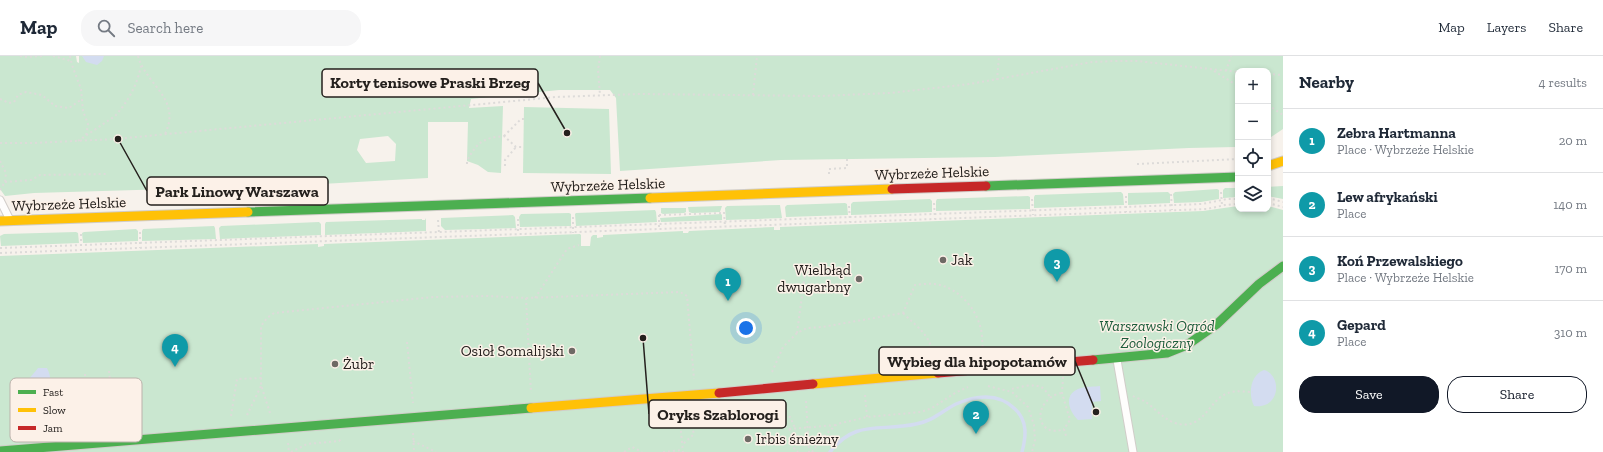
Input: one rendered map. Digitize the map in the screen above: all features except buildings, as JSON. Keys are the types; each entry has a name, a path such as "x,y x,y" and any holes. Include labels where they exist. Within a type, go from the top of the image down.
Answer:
{"street":[{"path":"1271,165 1283,161"},
{"name":"Wybrzeże Helskie","path":"1217,177 1235,173"},
{"name":"Wybrzeże Helskie","path":"0,221 1235,177"},
{"path":"142,440 694,395 1167,354 1192,343 1211,329 1258,283 1283,266"},
{"path":"0,451 116,442"}],"lane":[{"path":"0,200 10,220"},
{"path":"1116,358 1133,452"}],"path":[{"path":"20,56 42,56"},
{"path":"53,56 71,61"},
{"path":"70,56 81,89 83,111 88,124 86,136"},
{"path":"138,56 141,66 165,99 169,109 170,118 165,134"},
{"path":"600,56 598,70 600,96"},
{"path":"753,95 757,56"},
{"path":"997,80 999,56"},
{"path":"1226,71 1231,56"},
{"path":"0,143 78,142 556,97 640,94 821,96 890,93 970,84 1084,64 1115,61 1137,61 1235,72"},
{"path":"78,142 120,111 131,94 139,76 141,66"},
{"path":"1213,70 1235,84"},
{"path":"1271,74 1283,75"},
{"path":"0,99 9,103 14,102 18,95 26,92 42,95 55,106 69,108 82,99"},
{"path":"1271,107 1283,115"},
{"path":"467,164 472,152 483,140 487,138 504,136 521,119 524,119"},
{"path":"504,136 516,147 523,147"},
{"path":"505,166 505,160 516,147"},
{"path":"829,174 829,169 847,168 847,157"},
{"path":"0,161 6,173 5,182 0,190"},
{"path":"5,182 31,180 40,175 106,174"},
{"path":"1221,187 1222,205"},
{"path":"1171,189 1172,210"},
{"path":"1125,191 1126,212"},
{"path":"1032,194 1033,215"},
{"path":"934,198 935,219"},
{"path":"0,248 1032,211 1202,204 1221,200 1235,199"},
{"path":"1271,199 1283,202"},
{"path":"849,201 850,222"},
{"path":"0,253 1207,209 1222,205 1235,204"},
{"path":"1271,204 1283,207"},
{"path":"724,209 725,227"},
{"path":"572,212 573,233"},
{"path":"659,229 659,215 724,213"},
{"path":"517,214 518,235"},
{"path":"438,217 438,233"},
{"path":"140,228 140,248"},
{"path":"80,230 82,250"},
{"path":"535,298 567,249 579,245"},
{"path":"797,334 806,266"},
{"path":"903,313 915,285 940,285 958,294 967,302 980,323 985,369"},
{"path":"275,430 261,385 261,326 267,318 274,313 434,297 488,296 535,298 684,293 687,296 695,385 694,395"},
{"path":"526,298 532,408"},
{"path":"769,388 770,377 783,347 797,334 807,328 822,327 903,313"},
{"path":"903,313 923,331 929,339 934,357 936,374"},
{"path":"407,342 413,417"},
{"path":"1062,362 1062,392 1070,420 1064,429 1059,431 1051,430 1044,426 1040,420 1041,409 1050,397 1062,392"},
{"path":"109,370 110,378"},
{"path":"85,374 85,378"},
{"path":"231,416 237,379 261,378"},
{"path":"865,380 867,417"},
{"path":"246,416 261,385"},
{"path":"804,385 810,452"},
{"path":"982,386 1012,392 1028,407 1035,422 1035,440 1032,452"},
{"path":"1012,389 1037,386 1044,388 1050,397"},
{"path":"779,414 779,420 784,427 789,429 837,424 867,417 921,412 932,408 955,393 970,387"},
{"path":"1122,393 1144,401 1164,418 1175,423 1190,423 1200,419 1218,399 1229,392 1253,392"},
{"path":"663,452 682,451 678,406"},
{"path":"692,427 716,417 735,418 765,412 774,412 790,417 795,428"},
{"path":"679,420 686,421 691,424 694,434 682,445"},
{"path":"810,452 837,424"},
{"path":"789,429 792,434 793,447 798,452"},
{"path":"1064,429 1066,436"},
{"path":"291,452 307,444 339,441 343,437"},
{"path":"413,441 436,452"},
{"path":"624,452 632,447 642,452"}],"green space":[{"path":"0,56 76,56 77,62 79,63 79,56 1283,56 1283,129 1271,137 1271,68 1235,68 1235,147 995,157 781,160 620,171 616,98 610,90 559,90 471,99 469,108 503,106 501,173 488,172 478,165 467,161 468,122 428,122 428,178 304,185 34,193 5,196 0,189","holes":["388,136 396,144 395,161 366,163 357,150 360,139"]},
{"path":"524,107 609,109 611,174 523,173"},
{"path":"1283,186 1283,199 1271,197 1271,187"},
{"path":"1225,188 1235,188 1235,197 1223,198 1223,190"},
{"path":"1219,190 1219,199 1201,202 1174,203 1173,194 1175,192"},
{"path":"1121,192 1123,194 1124,205 1034,208 1035,195"},
{"path":"1168,192 1170,194 1170,203 1128,205 1128,193"},
{"path":"1030,197 1030,209 936,211 937,199"},
{"path":"930,199 932,201 932,212 851,215 851,204 853,202"},
{"path":"847,204 848,215 786,217 785,207 787,205"},
{"path":"780,205 782,218 726,220 725,208 727,206"},
{"path":"722,206 720,212 692,213 689,212 688,207"},
{"name":"Warszawski Ogród Zoologiczny","path":"1235,206 1235,212 1271,212 1271,207 1283,210 1283,452 0,452 0,256 318,244 318,247 324,246 324,244 580,234 581,246 590,246 591,237 593,235 597,235 597,238 603,237 603,235 683,231 683,233 688,233 689,231 774,227 774,230 780,230 780,227 1203,211"},
{"path":"661,208 686,208 686,212 663,214 661,213"},
{"path":"655,210 657,222 576,226 576,213"},
{"path":"521,214 571,214 571,226 520,227 519,217"},
{"path":"721,214 722,220 661,222 660,218"},
{"path":"513,215 515,217 516,228 445,230 441,226 441,218"},
{"path":"425,218 426,231 325,235 326,222 425,220"},
{"path":"319,222 321,224 321,235 220,239 219,228 221,226"},
{"path":"214,226 216,239 142,241 143,229"},
{"path":"136,229 138,231 138,241 83,243 82,233 84,232"},
{"path":"78,233 79,243 1,246 0,236 4,234"}],"water":[{"path":"82,56 104,56 102,61 97,65 86,62"},
{"path":"38,368 47,368 50,375 50,378 29,378"},
{"path":"1264,370 1270,373 1274,378 1276,391 1274,397 1269,402 1263,406 1254,406 1251,396 1253,380 1259,372"},
{"path":"1100,386 1101,401 1092,402 1092,419 1078,420 1070,407 1069,402 1072,394 1075,390 1081,388"}],"waterway":[{"path":"830,452 839,442 849,435 859,431 922,423 956,404 980,397 1002,400 1009,404 1019,414 1025,429 1022,452"}],"traffic: fast":[{"path":"986,186 1235,177"},
{"path":"248,212 650,198"},
{"path":"1093,360 1167,353 1187,345 1217,324 1259,284 1283,266"},
{"path":"142,440 531,408"},
{"path":"0,451 111,442"}],"traffic: slow":[{"path":"1271,165 1283,161"},
{"path":"650,198 892,189"},
{"path":"0,221 248,212"},
{"path":"813,384 938,373"},
{"path":"531,408 719,393"}],"traffic: jam":[{"path":"892,189 986,186"},
{"path":"938,373 1093,360"},
{"path":"719,393 813,384"}],"place":[{"name":"Korty tenisowe Praski Brzeg","path":"567,133"},
{"name":"Park Linowy Warszawa","path":"118,139"},
{"name":"Jak","path":"943,260"},
{"name":"Wielbłąd dwugarbny","path":"859,279"},
{"name":"Koń Przewalskiego","path":"1057,282"},
{"name":"Zebra Hartmanna","path":"728,301"},
{"name":"Oryks Szablorogi","path":"643,338"},
{"name":"Osioł Somalijski","path":"572,351"},
{"name":"Żubr","path":"335,364"},
{"name":"Gepard","path":"175,367"},
{"name":"Wybieg dla hipopotamów","path":"1096,412"},
{"name":"Lew afrykański","path":"976,434"},
{"name":"Irbis śnieżny","path":"748,439"}]}
